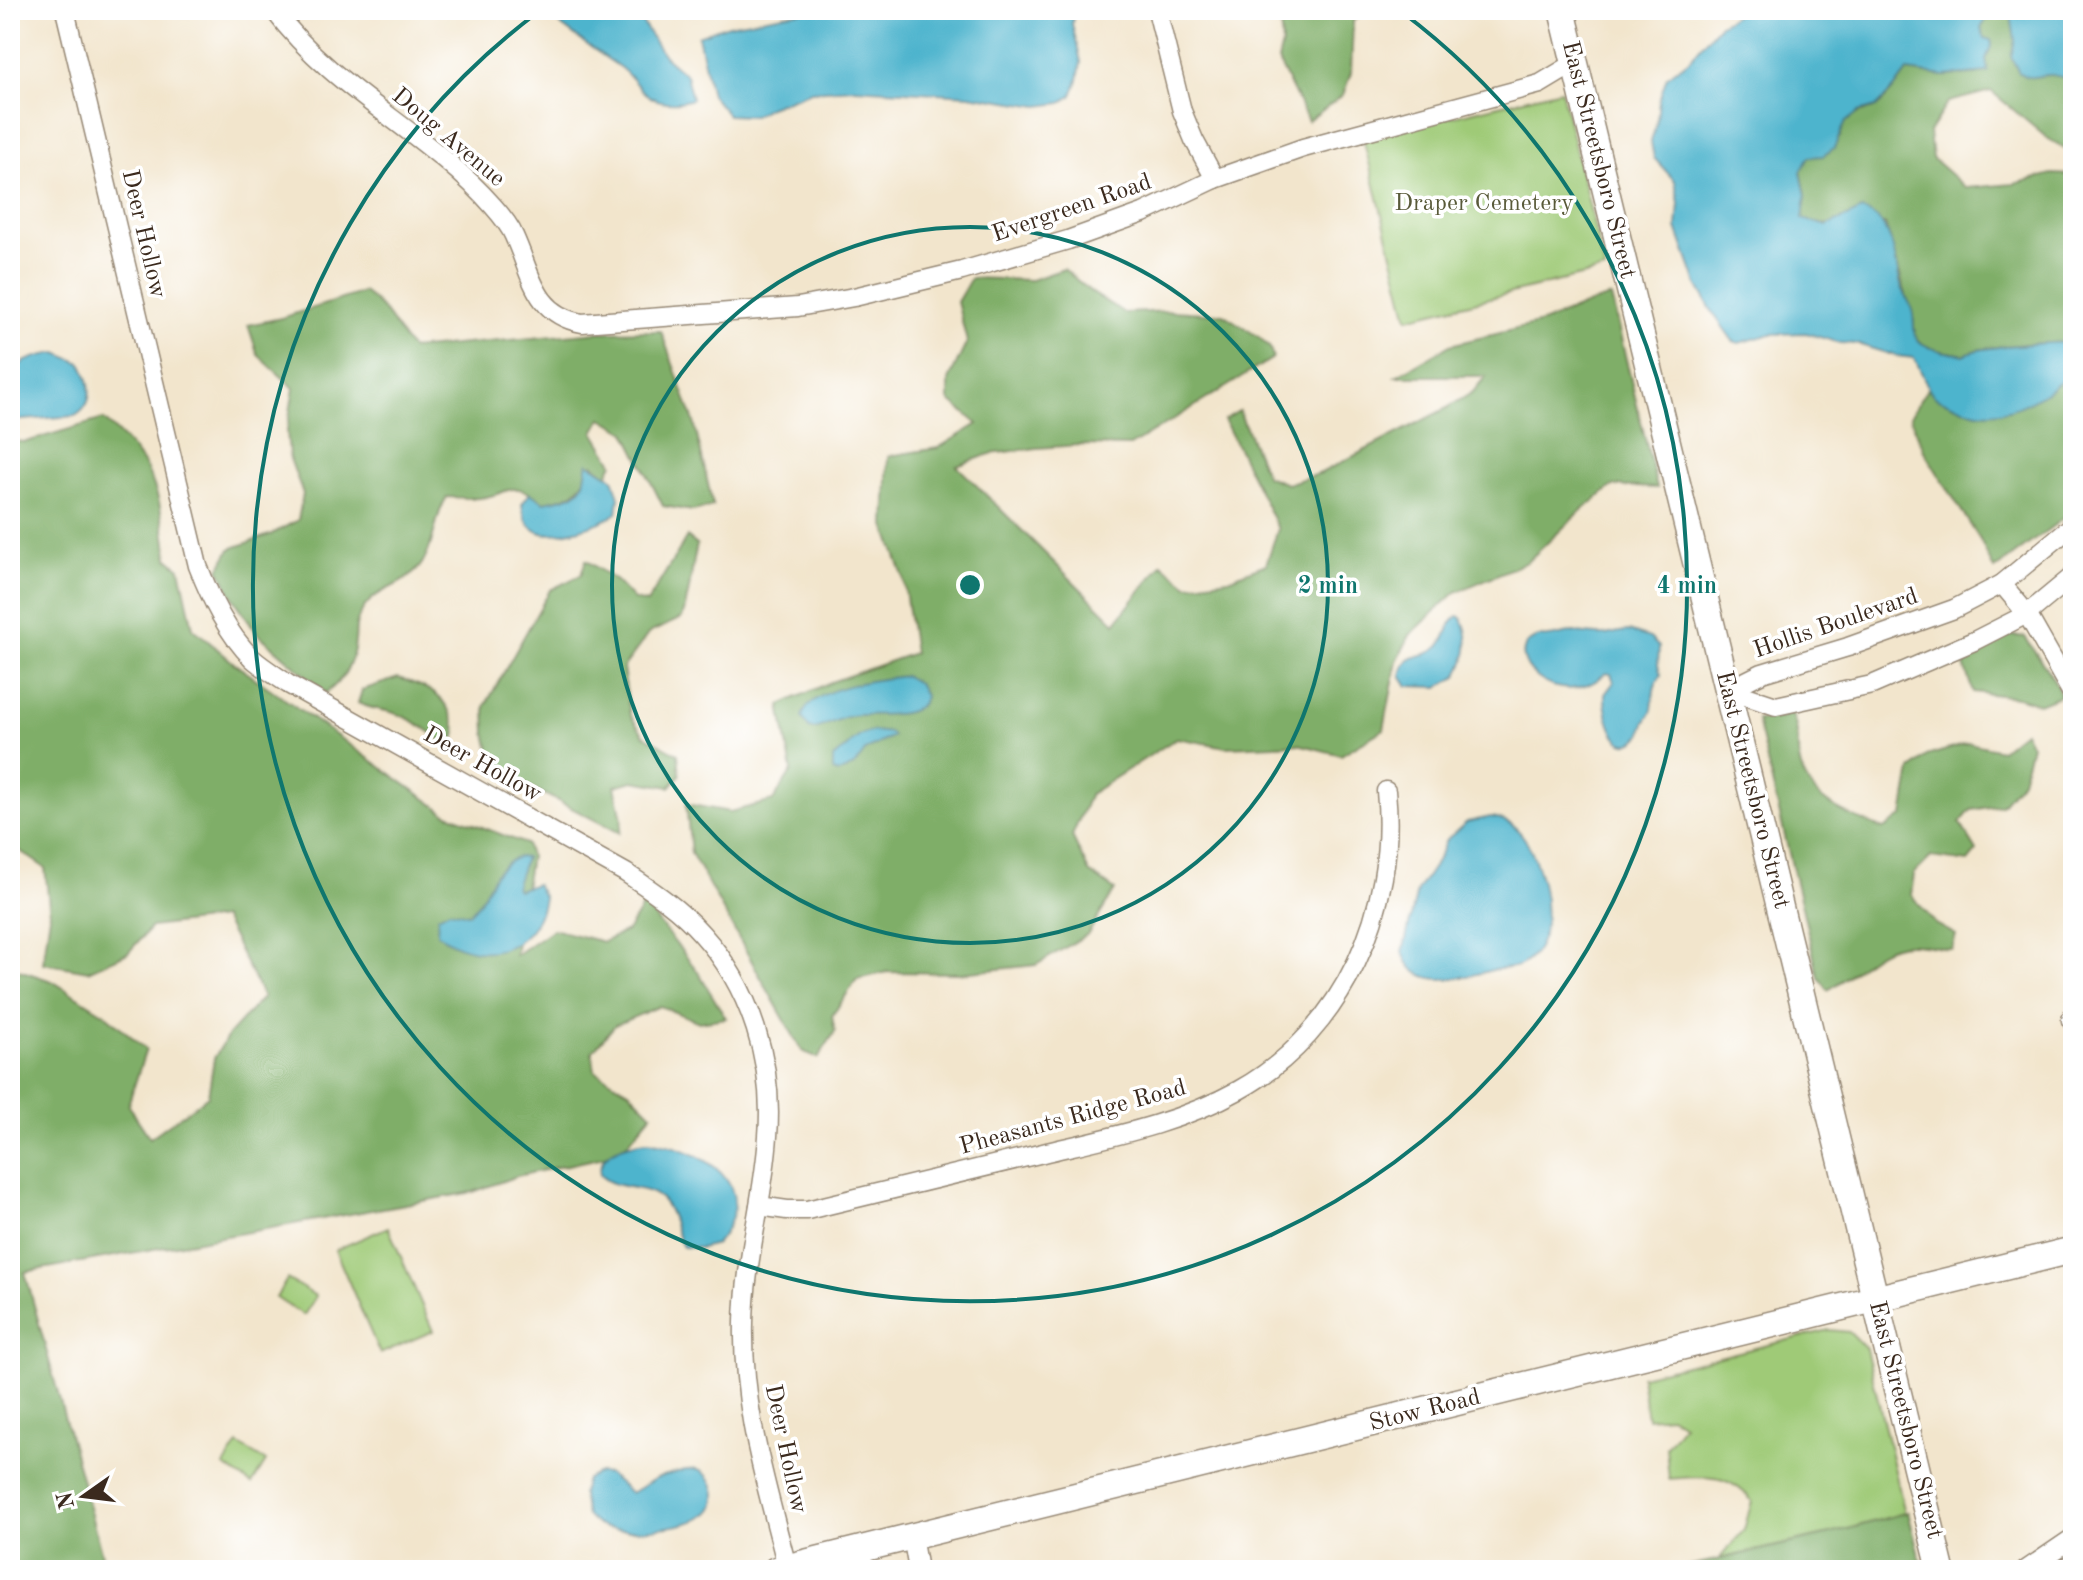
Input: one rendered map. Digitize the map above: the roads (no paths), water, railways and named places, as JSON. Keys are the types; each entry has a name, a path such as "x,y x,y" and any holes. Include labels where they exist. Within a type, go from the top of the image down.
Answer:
{"main road":[{"name":"East Streetsboro Street","path":"1562,10 1941,1570"},
{"name":"Stow Road","path":"782,1568 2073,1250"}],"street":[{"name":"Deer Hollow","path":"65,10 198,566 210,598 231,631 253,659 288,684 626,873 668,902 718,953 748,1008 764,1061 769,1104 768,1136 744,1319 744,1372 750,1424 782,1568"},
{"name":"Doug Avenue","path":"274,10 307,50 352,91 452,167 493,206 513,233 543,302 554,314 566,320"},
{"path":"1157,10 1182,111 1215,179"},
{"name":"Evergreen Road","path":"566,320 582,323 640,316 798,307 962,271 1068,240 1143,213 1215,179 1303,148 1540,84 1575,63"},
{"name":"Hollis Boulevard","path":"1728,690 1762,673 1848,647 1954,609 2002,584 2073,525"},
{"name":"Hollis Boulevard","path":"1728,690 1776,706 1872,685 1974,641 2027,614 2073,576"},
{"path":"2002,584 2027,614 2073,695"},
{"name":"Pheasants Ridge Road","path":"759,1206 807,1210 1145,1129 1200,1110 1242,1089 1284,1058 1310,1032 1347,981 1364,946 1375,916 1389,840 1386,791"},
{"path":"912,1536 918,1570"},
{"path":"2026,1570 2073,1538"},
{"path":"2063,1570 2073,1563"}],"water":[{"path":"542,10 625,10 636,13 664,56 686,75 692,99 669,102 647,95 624,70"},
{"path":"811,10 1074,10 1072,24 1081,62 1078,80 1072,95 1061,103 1039,106 969,95 854,88 811,91 753,116 728,115 711,95 698,36 728,25"},
{"path":"1744,10 1992,10 1981,28 1992,44 1986,59 1988,72 1945,76 1907,71 1876,107 1859,112 1846,122 1834,148 1823,156 1809,157 1801,172 1806,196 1803,219 1827,226 1862,210 1880,222 1890,239 1900,281 1912,310 1915,333 1923,344 1964,355 1998,347 2072,342 2073,373 2016,408 1985,413 1935,397 1914,358 1806,333 1771,334 1739,343 1733,341 1697,284 1677,228 1679,203 1675,181 1654,158 1651,142 1667,76 1688,61 1720,24"},
{"path":"2010,10 2073,10 2073,78 2052,75 2031,77 2019,73 2011,57 2015,40"},
{"path":"57,353 81,363 90,392 82,411 75,416 10,421 10,372 32,359"},
{"path":"588,463 613,478 619,497 617,513 590,526 566,532 555,534 534,529 526,519 522,504 530,493 544,502 573,495 584,482"},
{"path":"1458,616 1464,625 1467,640 1466,655 1457,677 1438,687 1408,686 1401,675 1406,663 1440,646 1451,623"},
{"path":"1629,631 1650,638 1659,647 1661,675 1642,735 1633,742 1625,743 1613,732 1609,723 1605,694 1614,682 1611,674 1606,673 1587,685 1569,689 1552,686 1528,668 1524,656 1526,646 1538,637"},
{"path":"905,676 919,684 925,696 914,710 850,716 814,729 809,728 802,717 818,698 846,686"},
{"path":"874,731 893,736 866,750 854,766 838,773 833,771 833,758 856,739"},
{"path":"1491,817 1506,821 1517,829 1533,855 1545,897 1545,928 1541,942 1534,954 1516,967 1455,978 1429,978 1409,965 1403,952 1417,891 1437,861 1446,840 1467,822"},
{"path":"519,857 525,858 515,887 517,890 536,884 544,898 538,917 529,931 517,942 502,949 486,951 469,950 437,933 438,916 449,910 469,914 501,868"},
{"path":"648,1141 668,1145 706,1161 721,1173 731,1187 734,1204 730,1223 716,1244 701,1248 683,1247 670,1211 663,1201 649,1192 615,1184 600,1175 603,1160 609,1154 623,1146"},
{"path":"685,1470 703,1472 714,1487 713,1506 702,1517 674,1526 625,1530 602,1527 586,1516 582,1494 586,1479 599,1473 608,1474 631,1493 656,1478"}],"park label":[{"name":"Draper Cemetery","path":"1484,204"}]}
